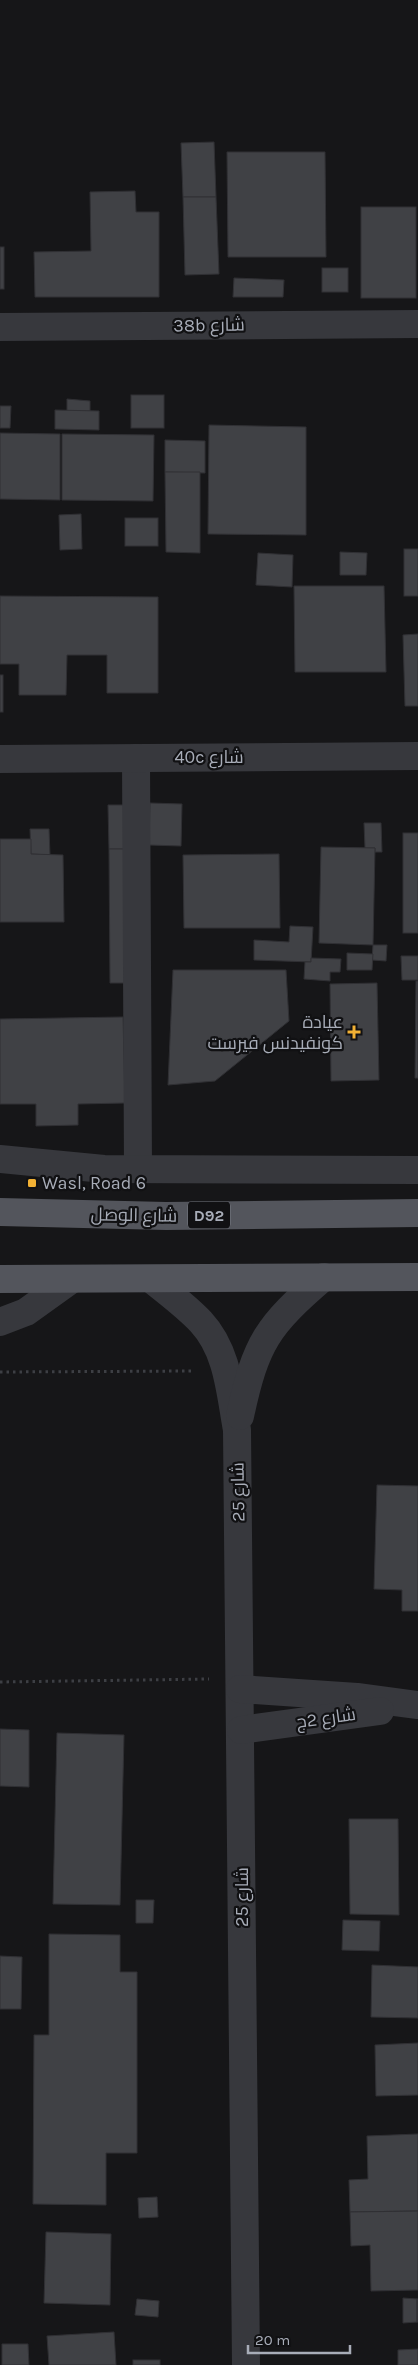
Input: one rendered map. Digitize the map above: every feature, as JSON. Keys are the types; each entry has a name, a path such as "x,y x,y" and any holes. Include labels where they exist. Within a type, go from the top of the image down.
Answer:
{"main road":[{"name":"شارع الوصل","path":"0,1212 166,1216 418,1213"},
{"path":"0,1279 324,1277 415,1279"}],"street":[{"name":"38b شارع","path":"0,327 418,324"},
{"name":"40c شارع","path":"0,759 418,756"},
{"path":"136,758 138,1169"},
{"path":"0,1159 86,1167 138,1169 418,1170"},
{"name":"شارع 25","path":"237,1430 249,1377 261,1344 281,1316 324,1277"},
{"name":"شارع 25","path":"151,1278 202,1323 221,1354 227,1371 237,1430 246,2365"},
{"path":"0,1322 26,1312 72,1280"},
{"name":"شارع 2ج","path":"240,1684 415,1705"},
{"name":"شارع 2ج","path":"240,1730 415,1705"}],"path":[{"path":"0,1372 227,1371"},
{"path":"0,1682 240,1684"}],"building":[{"path":"214,142 216,197 183,197 181,143"},
{"path":"227,152 325,152 326,257 228,257"},
{"path":"135,191 136,212 159,212 159,297 35,297 34,252 91,251 90,192"},
{"path":"183,197 216,197 219,274 185,275"},
{"path":"361,207 416,207 416,298 361,298"},
{"path":"0,247 4,247 4,289 0,289"},
{"path":"322,268 348,268 348,292 322,292"},
{"path":"234,278 284,280 283,297 233,297"},
{"path":"131,395 164,395 164,428 131,428"},
{"path":"67,399 90,401 90,411 67,411"},
{"path":"0,406 11,406 10,428 0,428"},
{"path":"55,410 99,411 99,430 55,429"},
{"path":"209,425 306,427 306,535 208,534"},
{"path":"0,433 60,434 60,500 0,499"},
{"path":"62,434 154,435 153,501 62,500"},
{"path":"165,440 205,441 205,473 165,472"},
{"path":"165,472 200,472 200,553 166,552"},
{"path":"81,514 82,549 60,550 59,515"},
{"path":"125,518 158,518 158,546 125,546"},
{"path":"404,549 418,549 418,596 404,596"},
{"path":"340,552 367,553 366,575 340,575"},
{"path":"258,553 293,555 292,587 256,585"},
{"path":"294,586 384,586 386,672 295,672"},
{"path":"0,596 158,597 158,693 107,693 107,655 67,655 66,695 19,695 19,664 0,664"},
{"path":"418,634 418,706 405,706 403,635"},
{"path":"0,675 3,675 3,712 0,712"},
{"path":"150,803 182,804 181,846 149,845"},
{"path":"108,805 128,805 128,849 109,849"},
{"path":"364,823 381,823 382,852 375,852 375,848 365,848"},
{"path":"30,829 49,829 50,855 31,854"},
{"path":"403,833 418,833 418,933 403,933"},
{"path":"0,839 31,839 31,854 63,855 64,922 0,922"},
{"path":"321,847 375,848 373,945 319,943"},
{"path":"109,849 134,849 135,983 110,983"},
{"path":"279,854 280,928 184,928 183,855"},
{"path":"290,926 313,927 311,962 254,960 254,940 289,942"},
{"path":"373,945 387,945 386,961 372,960"},
{"path":"347,953 373,954 372,970 347,970"},
{"path":"401,956 418,956 418,980 402,980"},
{"path":"311,958 341,959 340,972 330,972 330,981 304,979 305,962 311,962"},
{"path":"173,970 286,970 289,1021 215,1081 168,1085"},
{"path":"416,981 418,981 418,1078 415,1078"},
{"name":"عيادة كونفيدنس فيرست","path":"377,983 379,1080 331,1081 330,984"},
{"path":"123,1017 125,1103 78,1104 78,1125 36,1126 36,1104 0,1104 0,1019"},
{"path":"377,1485 418,1486 418,1611 402,1611 402,1590 374,1589"},
{"path":"0,1729 29,1730 29,1787 0,1786"},
{"path":"57,1733 124,1735 120,1905 53,1904"},
{"path":"349,1819 398,1819 399,1915 350,1914"},
{"path":"136,1900 154,1900 153,1923 136,1923"},
{"path":"343,1920 380,1921 379,1951 342,1950"},
{"path":"49,1934 120,1935 120,1972 137,1972 137,2153 106,2153 106,2205 33,2204 34,2035 49,2035"},
{"path":"0,1956 22,1957 21,2009 0,2009"},
{"path":"372,1965 418,1967 418,2018 371,2017"},
{"path":"418,2043 418,2095 376,2096 375,2045"},
{"path":"418,2134 418,2211 350,2212 349,2180 368,2179 367,2136"},
{"path":"157,2197 158,2217 139,2218 138,2198"},
{"path":"418,2211 418,2290 371,2291 370,2245 351,2246 350,2212"},
{"path":"46,2232 111,2234 110,2305 44,2303"},
{"path":"403,2298 417,2299 417,2322 403,2323"},
{"path":"137,2299 159,2301 158,2317 135,2315"},
{"path":"418,2299 418,2322 417,2322"},
{"path":"114,2332 116,2365 49,2365 47,2336"},
{"path":"2,2344 28,2344 29,2365 2,2365"},
{"path":"418,2349 418,2365 398,2365 398,2350"},
{"path":"133,2360 160,2360 160,2365 133,2365"}],"place":[{"name":"عيادة كونفيدنس فيرست","path":"354,1032"},
{"name":"Wasl, Road 6","path":"32,1183"}]}
